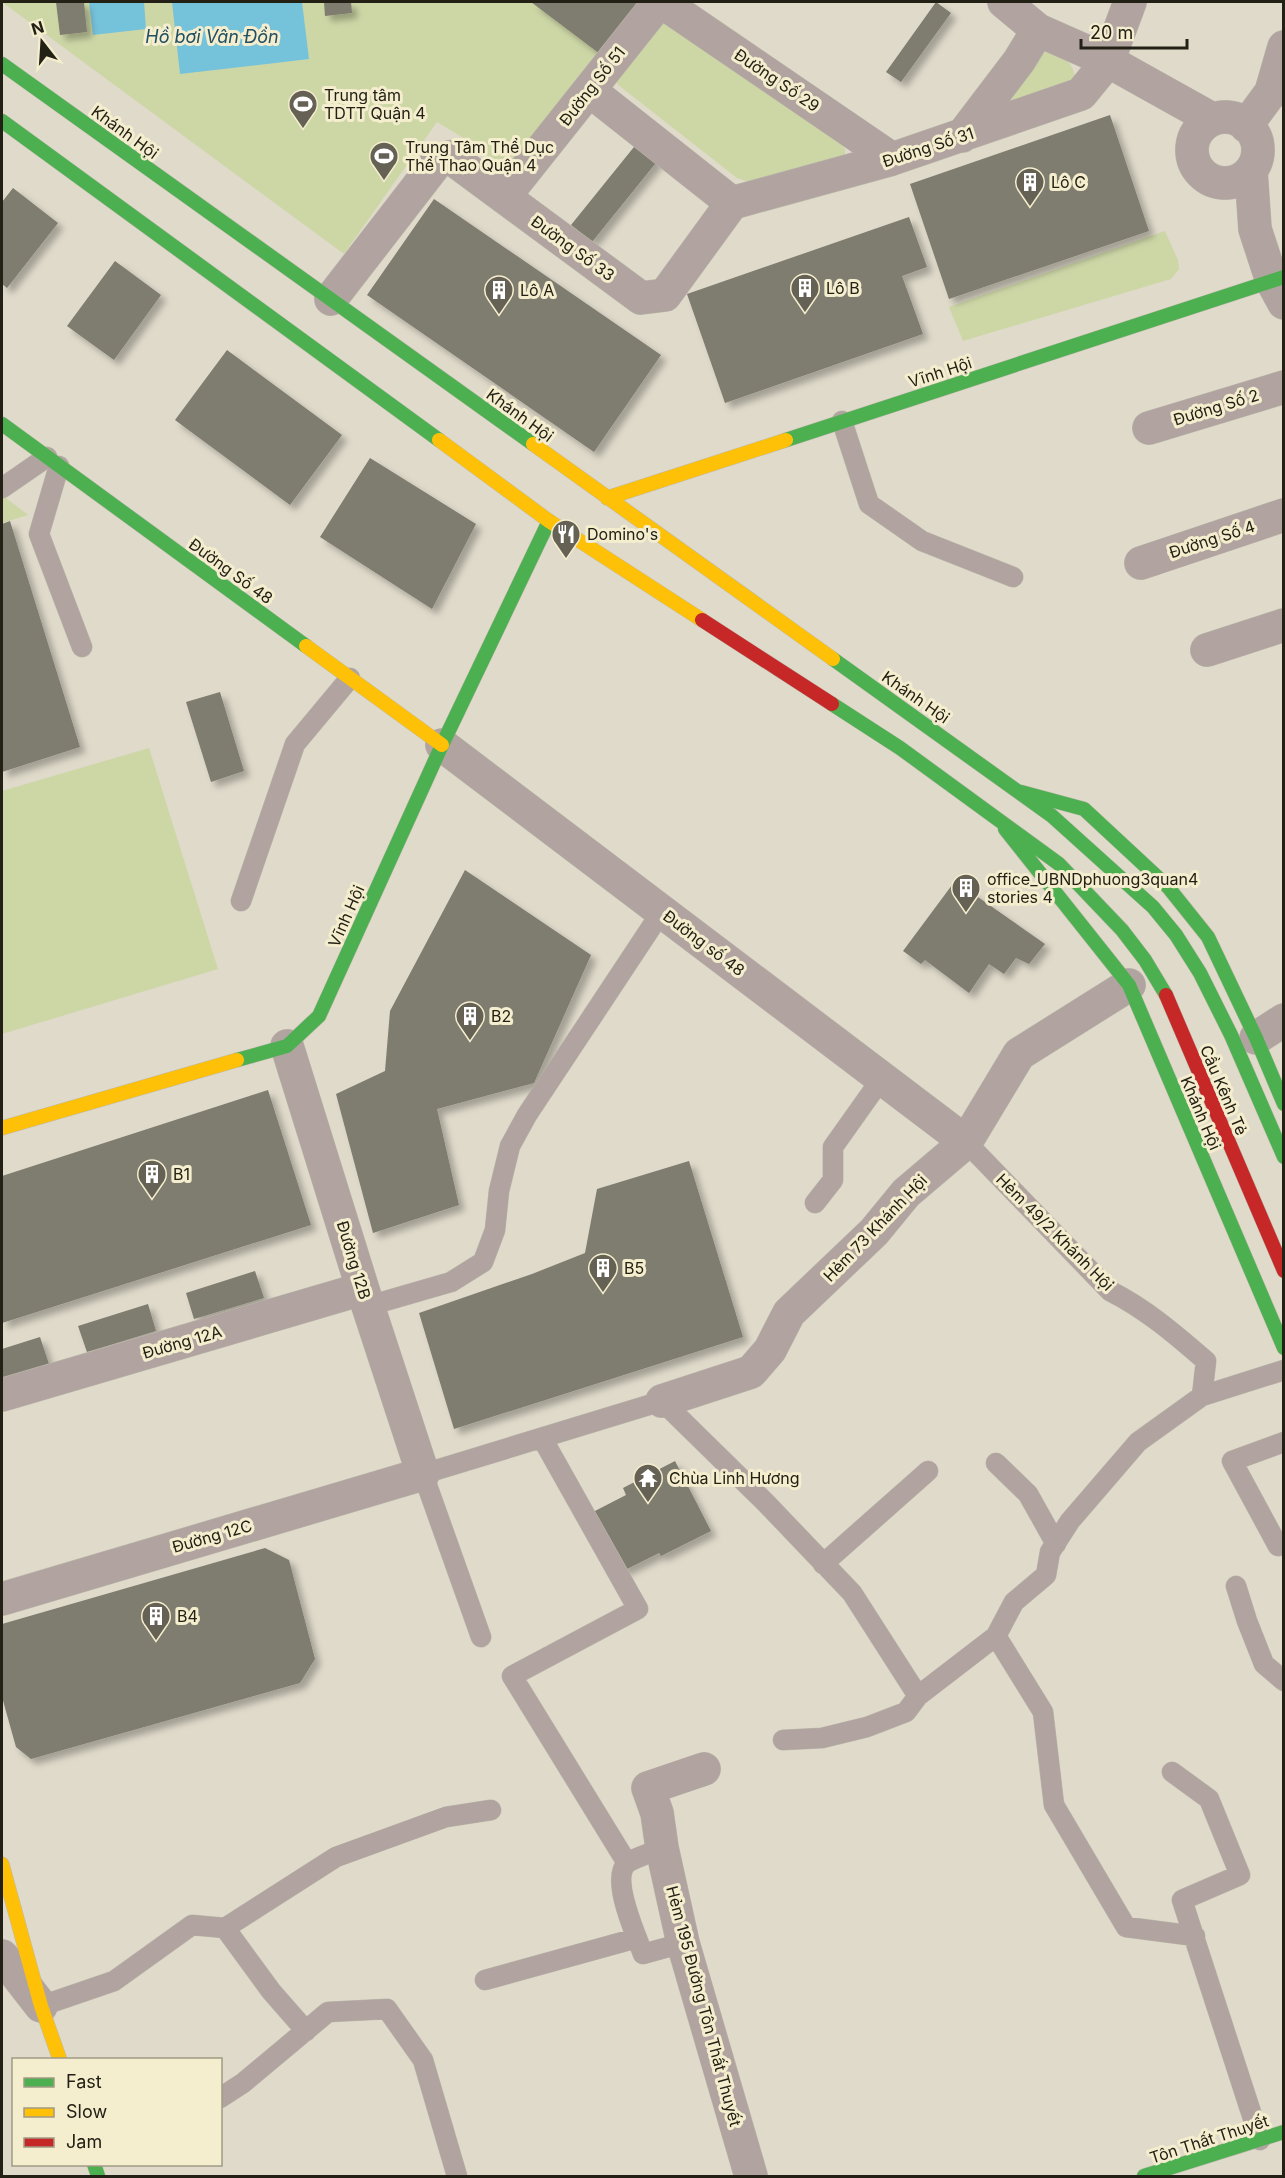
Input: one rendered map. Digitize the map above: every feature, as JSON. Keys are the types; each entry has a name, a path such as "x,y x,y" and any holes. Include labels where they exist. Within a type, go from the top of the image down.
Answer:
{"main road":[{"name":"Khánh Hội","path":"2,64 1021,792 1052,816 1153,907"},
{"name":"Khánh Hội","path":"2,123 549,520 900,748 1059,864 1122,930"},
{"name":"Vĩnh Hội","path":"607,498 842,421 1280,287"},
{"name":"Đường Số 48","path":"2,424 442,745"},
{"name":"Vĩnh Hội","path":"2,1128 287,1046 319,1016 442,745 549,520"},
{"name":"Khánh Hội","path":"1021,792 1084,809 1168,887 1208,937 1256,1038 1284,1104"},
{"name":"Khánh Hội","path":"999,820 1047,885 1129,985 1284,1348"},
{"name":"Cầu Kênh Tẻ","path":"1153,907 1176,935 1200,973 1231,1035 1284,1157"},
{"name":"Cầu Kênh Tẻ","path":"1122,930 1145,960 1167,996 1284,1271"},
{"path":"2,1864 41,2006 59,2058"},
{"name":"Tôn Thất Thuyết","path":"1144,2176 1284,2132"}],"street":[{"name":"Đường Số 51","path":"504,197 661,2"},
{"name":"Đường Số 29","path":"661,2 892,159"},
{"path":"1004,2 1038,30 1108,61 1143,81 1202,131"},
{"name":"Đường Số 31","path":"732,203 892,159 1081,94 1108,61 1130,2"},
{"name":"Đường Số 31","path":"962,136 1020,62 1038,30"},
{"path":"1246,126 1277,90 1284,47"},
{"path":"589,90 732,203"},
{"path":"1223,117 1235,118 1246,126 1253,132 1258,149 1257,160 1236,177 1210,180 1201,173 1195,165 1192,154 1202,131 1223,117"},
{"path":"331,298 437,162 450,157 504,197"},
{"path":"1236,177 1280,287"},
{"name":"Đường Số 33","path":"504,197 641,298 665,295 732,203"},
{"name":"Đường Số 2","path":"1149,428 1284,387"},
{"name":"Đường Số 4","path":"1141,563 1284,515"},
{"path":"1207,650 1284,625"},
{"name":"Đường số 48","path":"442,745 966,1142"},
{"name":"Hẻm 73 Khánh Hội","path":"662,1401 751,1372 770,1350 789,1313 874,1232 906,1193 966,1142 1018,1054 1129,985"},
{"path":"1256,1038 1284,1020"},
{"name":"Đường 12B","path":"287,1046 423,1474"},
{"name":"Đường 12A","path":"2,1395 365,1297"},
{"name":"Đường 12C","path":"2,1599 423,1474"},
{"name":"Hẻm 195 Đường Tôn Thất Thuyết","path":"704,1769 648,1788 657,1813 662,1848 683,1943 750,2176"},
{"path":"2,1956 41,2006"}],"lane":[{"path":"842,421 869,504 922,541 1013,577"},
{"path":"2,488 53,462"},
{"path":"53,462 39,534 82,647"},
{"path":"241,901 295,744 351,678"},
{"path":"365,1297 451,1282 483,1262 495,1230 499,1191 510,1146 527,1115 662,911"},
{"path":"815,1203 833,1180 833,1147 882,1078"},
{"name":"Hẻm 49/2 Khánh Hội","path":"966,1142 1110,1291 1133,1303 1206,1361 1203,1396"},
{"path":"783,1740 822,1738 867,1727 906,1712 918,1696 996,1636 1014,1602 1046,1575 1050,1552 1070,1521 1138,1442 1203,1396 1284,1370"},
{"path":"482,1637 423,1474 662,1401 765,1502 852,1593 918,1696"},
{"path":"542,1437 638,1609 512,1676 627,1863"},
{"path":"1278,1546 1232,1461 1284,1442"},
{"path":"996,1463 1028,1494 1056,1544"},
{"path":"824,1564 928,1470"},
{"path":"1236,1586 1264,1664 1284,1681"},
{"path":"996,1636 1042,1712 1054,1805 1126,1927 1195,1936"},
{"path":"1172,1772 1209,1798 1240,1875 1182,1900 1260,2140"},
{"path":"41,2006 114,1981 192,1925 225,1928 336,1857 446,1817 491,1810"},
{"path":"662,1848 627,1863 621,1875 621,1889 643,1954 683,1943"},
{"path":"225,1928 271,1991 306,2031"},
{"path":"485,1980 637,1938"},
{"path":"222,2097 243,2083 328,2012 387,2009 423,2061 457,2176"}],"green space":[{"name":"Trung tâm TDTT Quận 4","path":"2,2 648,2 511,174 462,137 437,122 344,254"},
{"path":"663,15 841,143 845,149 845,157 752,183 737,178 617,84 615,75"},
{"path":"1043,52 1065,59 1072,66 1075,78 1064,90 998,104"},
{"path":"1165,231 1178,260 1179,269 1171,279 963,341 949,307"},
{"path":"2,495 28,515 2,523"},
{"path":"149,748 218,969 2,1034 2,791"}],"water":[{"path":"89,2 144,2 146,29 93,35"},
{"name":"Hồ bơi Vân Đồn","path":"172,2 302,2 309,59 180,74"}],"building":[{"path":"56,2 84,2 87,32 60,35"},
{"path":"324,2 351,2 352,13 325,16"},
{"path":"531,2 641,2 600,54"},
{"path":"936,2 951,13 901,82 886,72"},
{"name":"Lô C","path":"1110,115 1149,231 949,299 910,184"},
{"path":"638,142 659,159 592,242 571,225"},
{"path":"13,188 58,223 7,288 2,284 2,202"},
{"name":"Lô A","path":"434,199 661,355 594,452 367,295"},
{"name":"Lô B","path":"909,217 927,267 902,276 923,334 725,403 687,294"},
{"path":"115,261 161,295 114,360 67,326"},
{"path":"227,350 342,435 290,505 175,420"},
{"path":"370,458 476,524 432,609 320,537"},
{"path":"10,521 80,747 2,772 2,524"},
{"path":"220,692 244,771 211,782 186,702"},
{"name":"B2","path":"465,870 591,955 534,1083 437,1109 459,1205 373,1233 336,1094 385,1071 390,1011"},
{"name":"office_UBNDphuong3quan4 stories 4","path":"955,881 1045,944 1029,964 1016,958 1004,974 989,964 969,993 925,960 921,964 903,951"},
{"name":"B1","path":"268,1090 311,1225 2,1323 2,1176"},
{"name":"B5","path":"689,1161 743,1337 454,1429 419,1313 585,1253 597,1189"},
{"path":"255,1271 264,1298 194,1319 186,1293"},
{"path":"148,1304 156,1331 87,1352 78,1326"},
{"path":"40,1337 49,1364 2,1379 2,1349"},
{"path":"675,1461 711,1531 661,1556 659,1553 623,1571 593,1512 626,1495 623,1488"},
{"name":"B4","path":"265,1548 289,1560 315,1659 300,1683 31,1759 16,1747 2,1697 2,1624"}],"traffic: fast":[{"path":"2,64 533,444"},
{"path":"2,121 439,440"},
{"path":"786,440 1284,277"},
{"path":"2,424 306,646"},
{"path":"237,1060 287,1046 319,1016 442,745 549,521"},
{"path":"833,659 1052,816 1153,907 1176,935 1200,973 1231,1035 1284,1157"},
{"path":"832,704 900,748 1059,864 1122,930 1145,960 1166,995"},
{"path":"1021,792 1084,809 1168,887 1208,937 1256,1038 1284,1104"},
{"path":"1005,829 1129,985 1284,1348"},
{"path":"1144,2176 1284,2132"},
{"path":"95,2166 98,2176"}],"traffic: slow":[{"path":"439,440 549,521 702,620"},
{"path":"607,498 786,440"},
{"path":"533,444 833,659"},
{"path":"306,646 442,745"},
{"path":"2,1128 237,1060"},
{"path":"2,1864 41,2006 59,2058"}],"traffic: jam":[{"path":"702,620 832,704"},
{"path":"1166,995 1284,1271"}],"place":[{"name":"Trung tâm TDTT Quận 4","path":"303,130"},
{"name":"Trung Tâm Thể Dục Thể Thao Quận 4","path":"384,182"},
{"name":"Lô C","path":"1030,208"},
{"name":"Lô B","path":"805,314"},
{"name":"Lô A","path":"499,316"},
{"name":"Domino's","path":"566,560"},
{"name":"office_UBNDphuong3quan4 stories 4","path":"966,914"},
{"name":"B2","path":"470,1042"},
{"name":"B1","path":"152,1200"},
{"name":"B5","path":"603,1294"},
{"name":"Chùa Linh Hương","path":"648,1504"},
{"name":"B4","path":"156,1642"}]}
